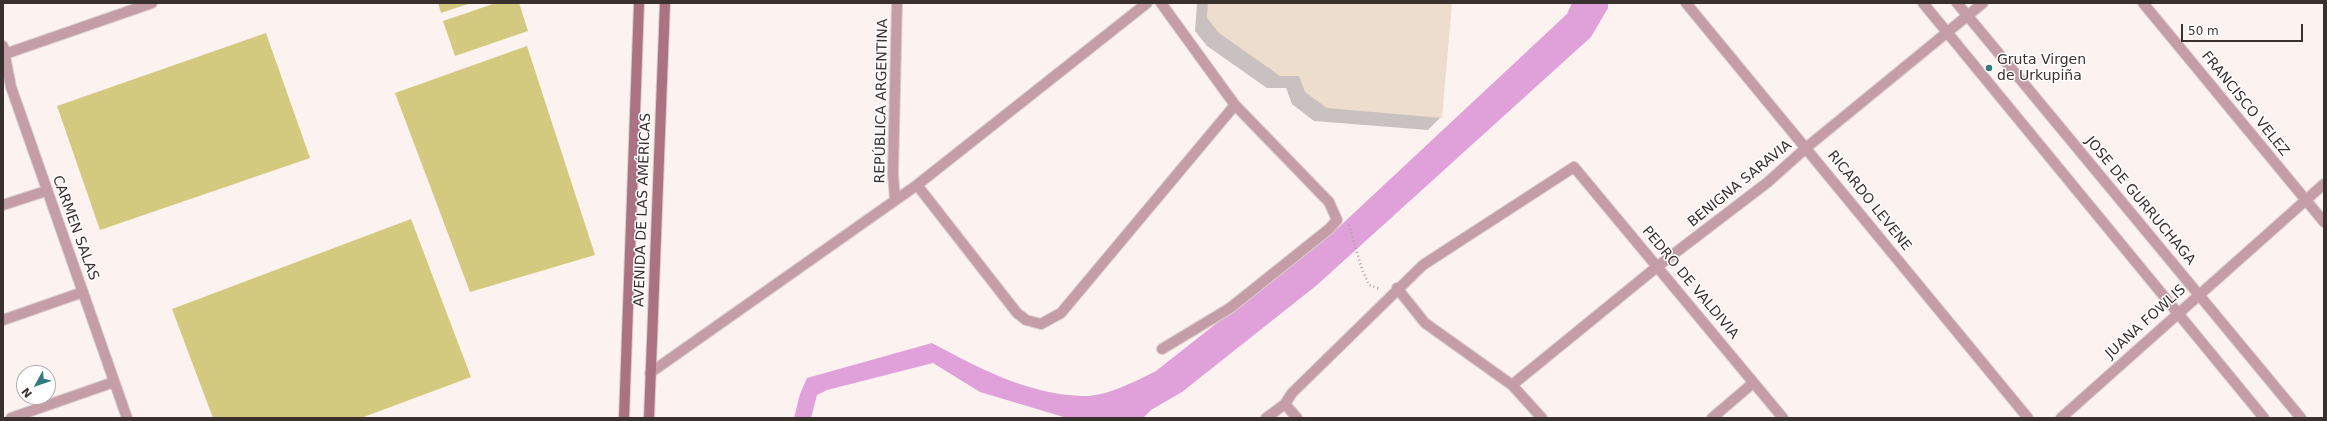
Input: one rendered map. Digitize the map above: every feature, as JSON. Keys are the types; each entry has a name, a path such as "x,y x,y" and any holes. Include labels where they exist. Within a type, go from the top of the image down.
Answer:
{"main road":[{"name":"AVENIDA DE LAS AMÉRICAS","path":"624,418 639,3"},
{"name":"AVENIDA DE LAS AMÉRICAS","path":"649,418 665,3"}],"street":[{"path":"4,50 152,3"},
{"name":"REPÚBLICA ARGENTINA","path":"895,199 892,174 897,3"},
{"path":"650,373 916,185 1147,3"},
{"path":"1161,3 1235,105 1329,202 1337,220 1329,229 1230,308 1162,350"},
{"name":"RICARDO LEVENE","path":"1686,3 1807,147 2028,418"},
{"path":"1923,3 2264,418"},
{"name":"JOSE DE GURRUCHAGA","path":"1957,3 2301,418"},
{"name":"BENIGNA SARAVIA","path":"1512,385 1658,266 1768,182 1807,147 1983,3"},
{"name":"FRANCISCO VELEZ","path":"2144,3 2324,222"},
{"name":"CARMEN SALAS","path":"4,50 11,87 126,418"},
{"path":"916,185 1017,313 1026,320 1041,324 1061,313 1235,105"},
{"name":"PEDRO DE VALDIVIA","path":"1394,291 1423,265 1574,167 1658,266 1783,418"},
{"name":"JUANA FOWLIS","path":"2061,418 2177,314 2198,293 2324,184"},
{"path":"3,205 46,191"},
{"path":"1266,418 1285,404 1292,393 1394,291 1425,323 1436,332 1512,385 1542,418"},
{"path":"3,320 83,292"},
{"path":"11,418 114,382"},
{"path":"1712,418 1753,382"},
{"path":"1285,404 1297,418"}],"path":[{"path":"1348,220 1362,269 1369,285 1394,291"}],"shaded area":[{"path":"438,3 471,3 441,13"},
{"path":"496,3 519,3 528,31 455,56 443,21"},
{"path":"1572,3 1608,3 1608,8 1591,37 1317,285 1182,392 1151,410 1143,418 1067,418 980,392 933,363 827,390 817,395 811,418 794,418 800,394 807,378 932,343 967,362 1004,378 1023,385 1061,394 1090,396 1100,394 1120,388 1156,371 1340,226 1567,14"},
{"path":"266,33 310,158 100,230 57,106"},
{"path":"527,46 595,255 470,292 395,93"},
{"path":"411,219 471,377 361,418 213,418 172,309"}],"building":[{"path":"1208,3 1452,3 1442,118 1327,108 1305,92 1299,76 1280,76 1219,33 1207,18"}],"place":[{"name":"Gruta Virgen de Urkupiña","path":"1989,68"}]}
